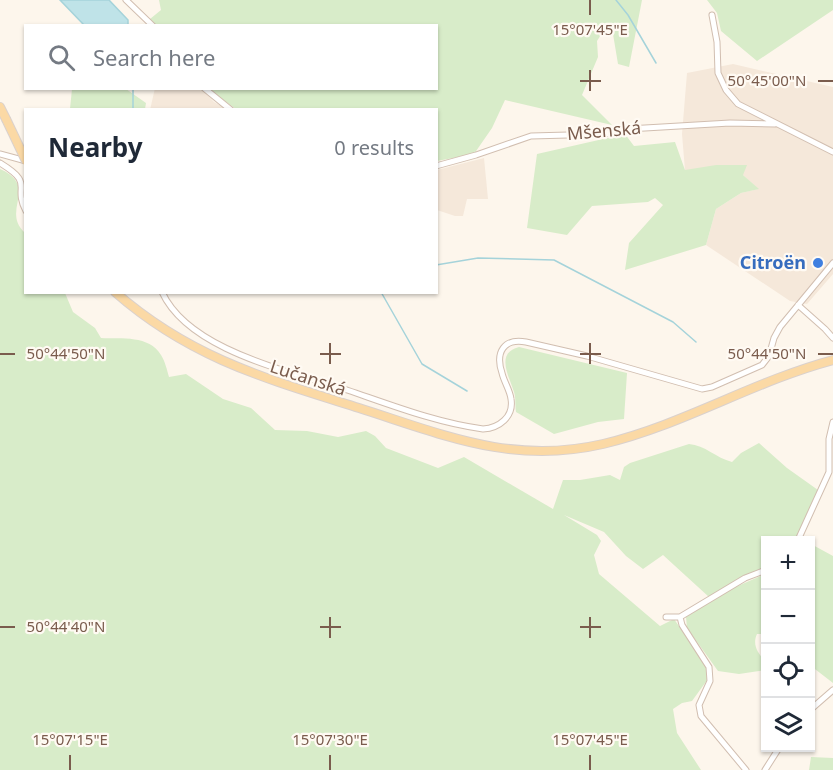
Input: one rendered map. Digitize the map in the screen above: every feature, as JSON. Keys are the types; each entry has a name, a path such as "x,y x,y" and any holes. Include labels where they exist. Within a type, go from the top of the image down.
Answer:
{"main road":[{"path":"0,107 24,157"},
{"path":"117,294 153,324 233,366 461,441 514,450 574,449 626,438 786,375 833,360"}],"street":[{"path":"126,0 151,24"},
{"path":"712,15 717,42 718,73 726,90 738,104 833,152"},
{"path":"206,90 229,108"},
{"name":"Mšenská","path":"438,165 531,136 605,135 628,129 730,123 775,124"},
{"path":"0,154 24,160"},
{"path":"0,163 19,176 24,206"},
{"path":"833,263 798,305 833,338"},
{"name":"Lučanská","path":"163,294 169,307 178,317 232,351 390,405 483,429 502,424 509,414 512,401 501,371 500,358 502,348 509,343 518,340 702,389 755,369 766,360 774,338 798,305"},
{"path":"800,536 829,472 829,439 833,422"},
{"path":"666,617 680,617 745,578 761,572"},
{"path":"680,617 682,625 708,664 710,672 710,681 699,705 701,717 746,770"},
{"path":"815,706 833,690"},
{"path":"765,770 776,752"}],"shaded area":[{"path":"733,64 833,87 833,274 807,304 790,301 706,245 716,209 741,193 758,189 743,175 685,170 682,134 687,73"},
{"path":"155,90 203,90 214,102 225,108 150,108"},
{"path":"484,158 488,199 467,199 463,216 438,210 438,170"}],"green space":[{"path":"159,0 642,0 629,67 618,64 612,28 604,30 597,41 598,57 582,95 612,125 505,100 492,128 474,154 438,161 438,108 235,108 212,90 438,90 438,24 155,24 150,19 161,10"},
{"path":"707,0 833,0 833,10 757,61 721,31 717,13"},
{"path":"72,90 127,90 146,103 145,108 70,108"},
{"path":"625,134 634,146 675,142 685,170 716,165 747,165 743,175 759,189 741,193 716,209 706,245 625,270 629,243 663,205 655,198 648,202 592,206 567,235 527,228 537,154"},
{"path":"0,169 12,176 19,191 16,216 18,224 24,232 24,294 65,294 73,312 95,328 101,338 134,339 150,344 162,357 169,377 186,374 223,399 251,408 275,430 307,431 338,437 366,431 375,436 386,448 438,468 464,457 553,509 563,480 610,475 620,480 624,467 630,463 689,444 732,462 741,453 759,443 787,468 818,490 798,536 761,536 761,570 709,597 663,555 643,569 626,556 604,532 564,515 597,535 601,541 594,555 599,574 660,626 674,619 706,665 708,679 692,701 682,703 673,709 677,733 701,770 0,770"},
{"path":"519,347 627,373 624,419 598,422 554,434 516,412 515,394 507,372 506,360 507,354"},
{"path":"815,546 833,556 833,683 815,669"},
{"path":"761,576 761,634 757,634 755,645 761,656 761,671 739,674 718,671 687,628 686,617 731,589"},
{"path":"811,757 833,758 833,770 809,770"}],"water":[{"path":"60,0 109,0 128,20 128,24 83,24"}],"waterway":[{"path":"616,0 628,15 656,63"},
{"path":"133,90 133,108"},
{"path":"438,265 478,258 554,260 673,322 696,342"},
{"path":"382,294 422,364 467,391"}],"place":[{"name":"Citroën","path":"818,263"}]}
